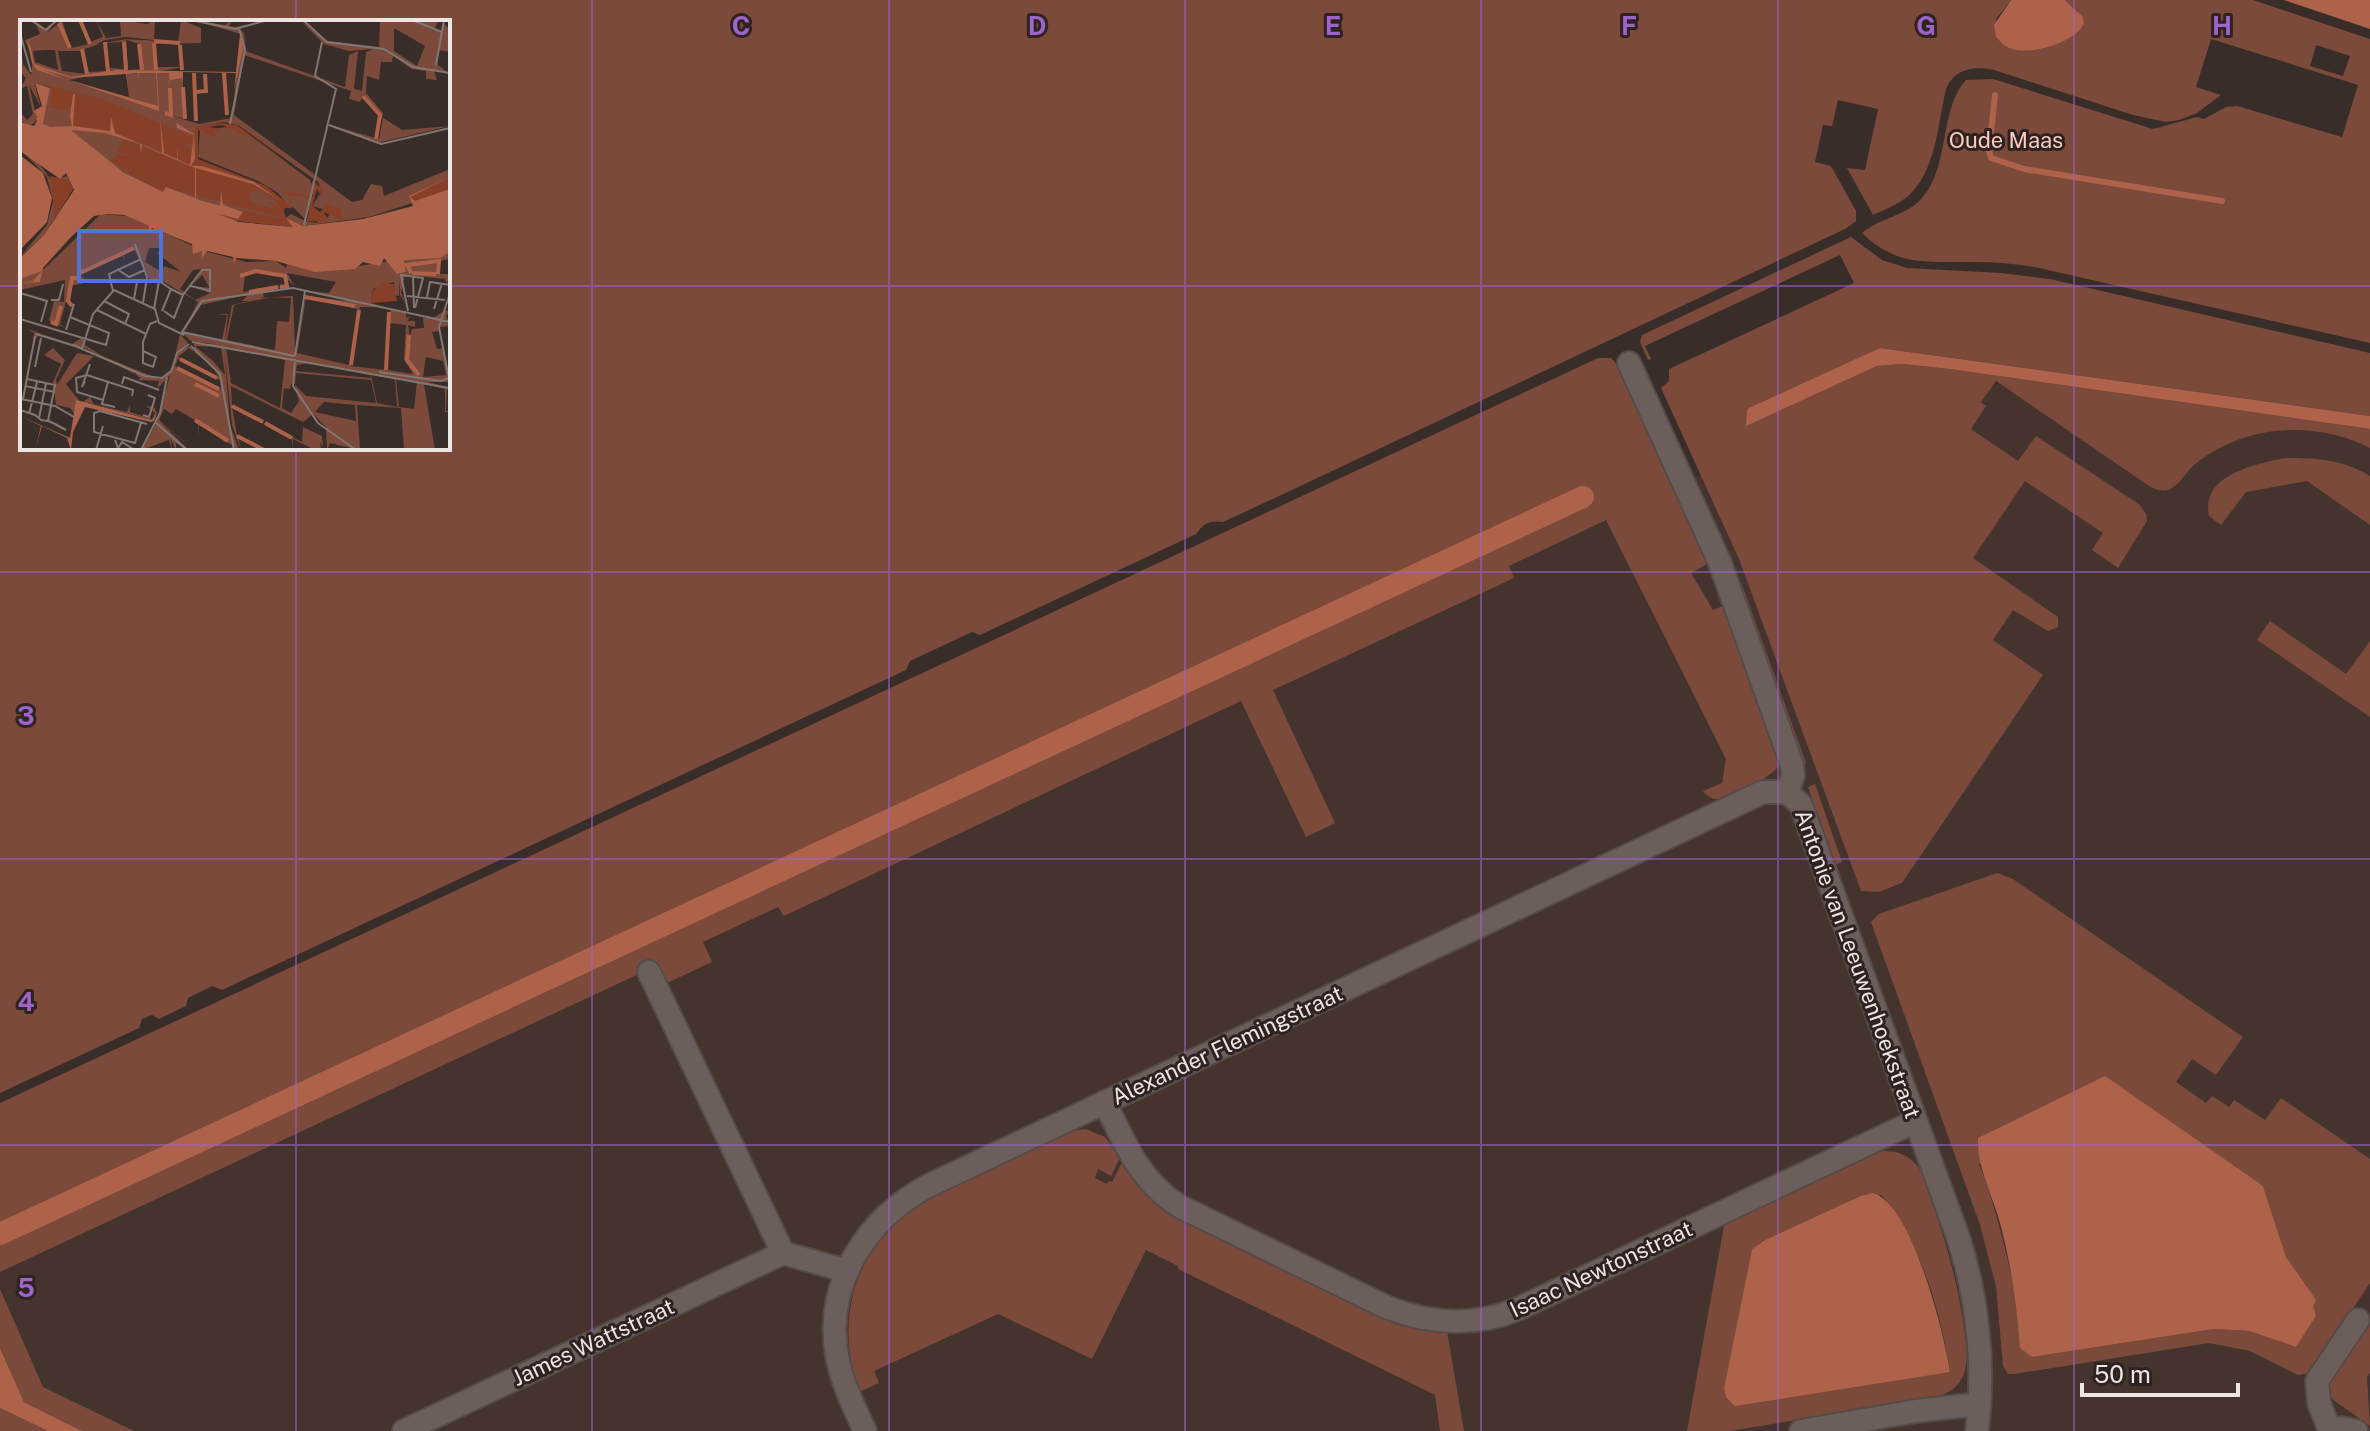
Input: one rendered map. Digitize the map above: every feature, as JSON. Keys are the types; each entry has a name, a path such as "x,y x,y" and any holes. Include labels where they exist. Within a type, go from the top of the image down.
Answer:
{"street":[{"name":"Antonie van Leeuwenhoekstraat","path":"1629,363 1734,597 1792,765 1793,776 1787,792 1801,805 1967,1266 1977,1329 1977,1431"},
{"name":"Alexander Flemingstraat","path":"865,1431 842,1378 835,1344 837,1308 847,1271 867,1236 905,1200 1105,1102 1763,792 1787,792"},
{"path":"649,972 783,1253 847,1271"},
{"name":"Isaac Newtonstraat","path":"1105,1102 1136,1164 1169,1200 1386,1307 1419,1318 1454,1322 1488,1319 1518,1309 1916,1121"},
{"name":"James Wattstraat","path":"404,1431 783,1253"},
{"path":"2356,1431 2341,1428 2330,1431 2319,1403 2317,1381 2358,1320"},
{"path":"1801,1431 1930,1408 1979,1404"}],"shaded area":[{"path":"2011,0 2065,0 2083,17 2084,24 2071,37 2052,46 2012,49 1996,37 1994,25"},
{"path":"2284,0 2370,0 2370,29"},
{"path":"1880,348 2370,416 2370,429 1903,364 1877,366 1746,426 1749,408"},
{"path":"1925,377 2329,421 2370,445 2370,1431 0,1431 0,1247 1609,510 1774,445"},
{"path":"2105,1076 2263,1186 2286,1257 2316,1300 2313,1306 2316,1316 2296,1347 2249,1331 2214,1329 2032,1357 2020,1348 2007,1254 1982,1170 1978,1138"},
{"path":"1872,1193 1886,1201 1900,1219 1912,1243 1933,1301 1950,1372 1735,1406 1726,1397 1724,1389 1752,1249 1765,1240"},
{"path":"0,1348 24,1402 82,1431 48,1431 0,1408"}],"green space":[{"name":"Oude Maas","path":"0,0 2011,0 1996,19 2005,45 2024,49 2059,42 2084,24 2077,11 2065,0 2253,0 2370,39 2370,343 2039,268 1999,263 1929,262 1901,257 1875,244 1862,233 1916,204 1931,185 1952,106 1966,80 1993,79 2153,129 2197,117 2204,119 2226,107 2237,106 2342,137 2358,85 2211,39 2196,87 2221,95 2197,113 2166,122 2133,115 1994,70 1966,70 1954,77 1946,89 1930,161 1917,187 1903,200 1873,215 1847,168 1865,170 1878,109 1838,100 1832,126 1823,125 1815,162 1831,166 1856,211 1856,221 1845,229 1223,522 1207,523 1196,534 980,635 972,632 910,661 906,670 222,990 212,986 188,998 186,1006 159,1019 152,1015 142,1019 139,1028 0,1093","holes":["2316,45 2350,56 2343,76 2310,66"]},
{"path":"1851,237 1882,260 1907,268 2050,279 2370,353 2370,416 1880,348 1746,425 1877,366 1903,364 2370,429 2370,448 2326,433 2303,430 2256,434 2213,452 2194,465 2175,486 2160,490 2149,486 1996,381 1981,402 1986,406 1971,429 2018,461 2036,436 2140,505 2147,521 2118,568 2092,550 2103,533 2025,481 1973,558 2058,617 2058,627 2048,631 2013,610 1993,640 2043,675 1902,883 1879,892 1861,891 1739,559 1661,388 1669,381 1669,369 1854,283 1840,255 1645,346 1651,359 1648,360 1640,342 1642,335"},
{"path":"1598,358 1611,358 1621,369 1711,562 1691,573 1713,610 1726,605 1781,763 1753,786 1720,799 1710,797 1703,791 1722,783 1726,759 1606,520 1509,566 1514,578 1273,690 1335,823 1306,837 1241,701 784,916 778,907 703,942 712,962 667,983 658,965 0,1272 0,1103"},
{"path":"2284,458 2339,463 2370,476 2370,525 2307,481 2246,492 2221,525 2209,516 2209,502 2221,481 2258,464"},
{"path":"1741,582 1806,763 1800,765 1735,584"},
{"path":"2270,621 2346,674 2370,641 2370,717 2257,640"},
{"path":"1815,784 1842,862 1835,865 1808,787"},
{"path":"1997,873 2013,879 2243,1037 2216,1075 2192,1059 2176,1082 2206,1103 2212,1096 2229,1107 2234,1100 2265,1120 2281,1098 2370,1159 2370,1283 2309,1373 2298,1375 2250,1351 2209,1343 2008,1374 2003,1366 1996,1286 1980,1225 1871,922 1879,914","holes":["1979,1164 2263,1186 2286,1257 2316,1316 2296,1347 2249,1331 2214,1329 2032,1357 1995,1212"]},
{"path":"1086,1129 1105,1137 1120,1158 1111,1176 1098,1169 1095,1178 1107,1184 1112,1182 1122,1162 1147,1193 1180,1219 1379,1316 1396,1323 1447,1331 1464,1431 1440,1431 1435,1395 1178,1269 1178,1266 1146,1250 1092,1359 998,1314 874,1371 879,1383 859,1392 848,1332 851,1305 858,1278 870,1254 887,1232 908,1212 934,1195 1072,1131"},
{"path":"1883,1151 1900,1153 1909,1158 1921,1171 1956,1282 1967,1356 1959,1383 1940,1396 1730,1431 1687,1431 1724,1226","holes":["1867,1194 1881,1195 1910,1238 1928,1281 1950,1372 1724,1392 1752,1249 1765,1240"]},
{"path":"0,1289 43,1387 134,1431 82,1431 24,1402 0,1348"},
{"path":"2370,1322 2370,1373 2367,1377 2370,1426 2332,1399 2327,1384"},
{"path":"0,1408 48,1431 0,1431"}],"waterway":[{"path":"1995,95 1989,151 1991,158 2024,169 2222,201"},
{"path":"0,1234 1583,497"}]}
